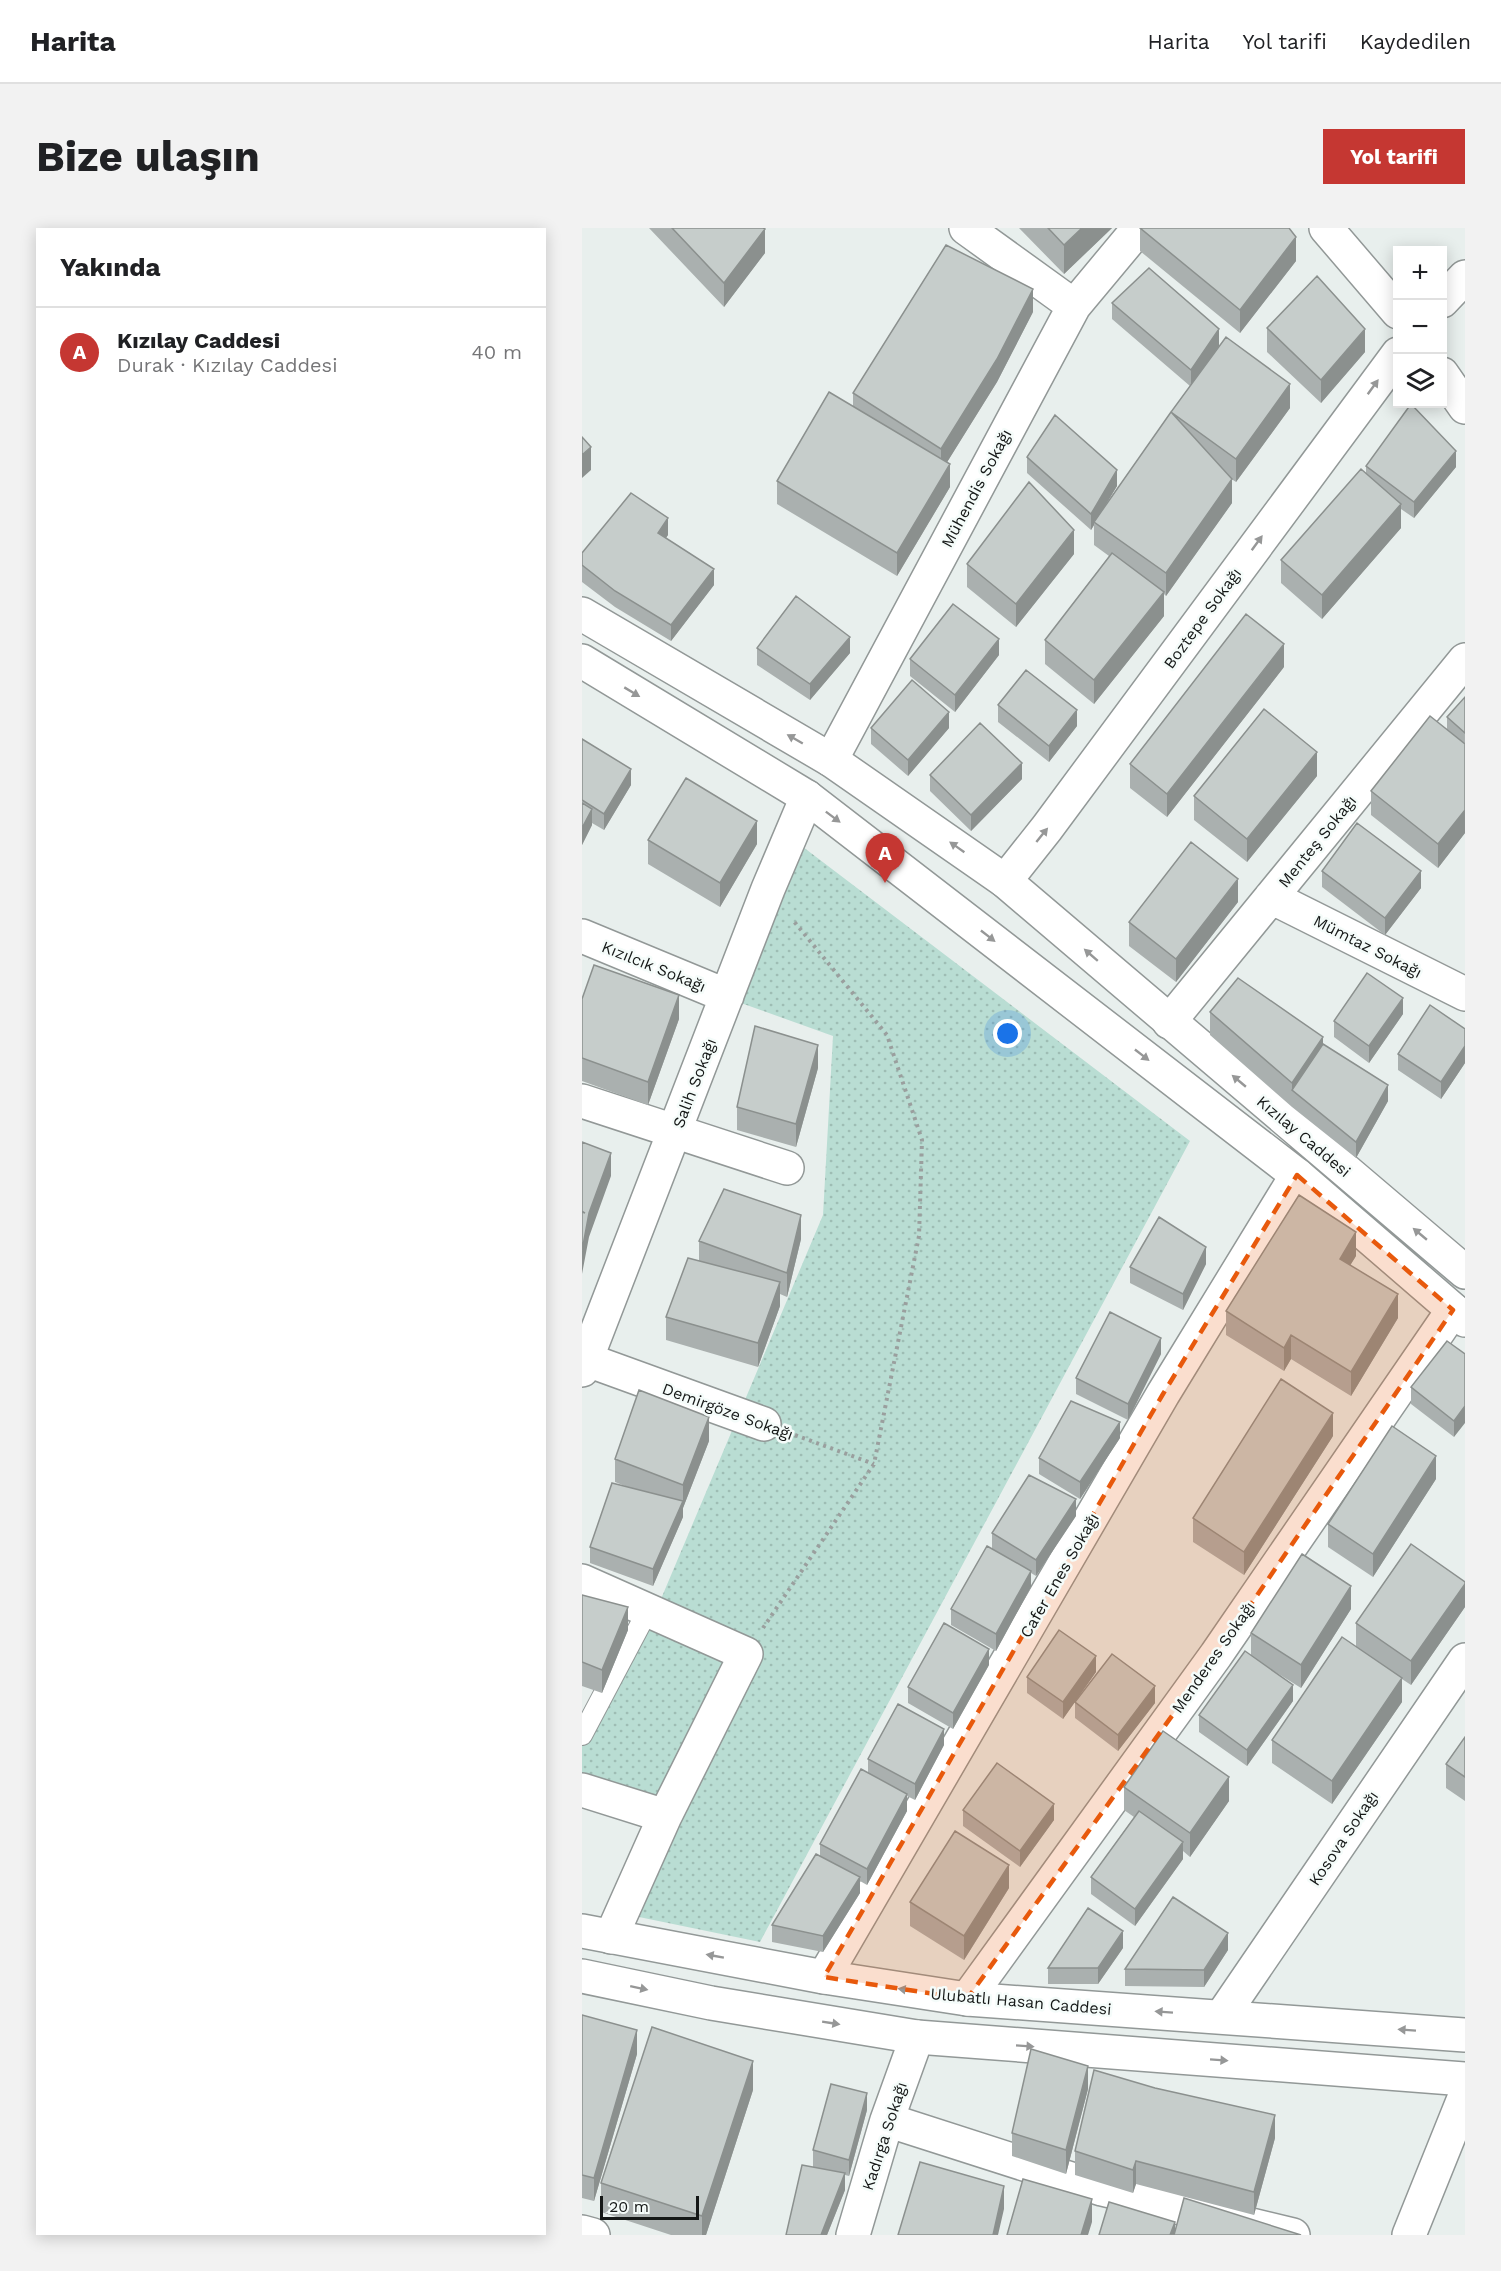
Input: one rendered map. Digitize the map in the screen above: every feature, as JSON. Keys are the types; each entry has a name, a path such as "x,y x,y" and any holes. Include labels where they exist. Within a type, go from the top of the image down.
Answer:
{"street":[{"path":"966,228 1074,306"},
{"name":"Mühendis Sokağı","path":"831,760 1074,306 1139,228"},
{"path":"1326,228 1393,306"},
{"path":"1444,300 1465,277"},
{"name":"Boztepe Sokağı","path":"1005,881 1054,819 1393,361"},
{"path":"1447,380 1465,407"},
{"name":"Kızılay Caddesi","path":"582,614 831,760 1005,881 1465,1272"},
{"name":"Menteş Sokağı","path":"1169,1022 1465,660"},
{"name":"Kızılay Caddesi","path":"582,661 807,797 1297,1175 1459,1315"},
{"name":"Salih Sokağı","path":"583,1363 768,889 807,797"},
{"name":"Mümtaz Sokağı","path":"1271,897 1465,995"},
{"name":"Kızılcık Sokağı","path":"582,936 727,996"},
{"path":"582,1101 787,1168"},
{"name":"Cafer Enes Sokağı","path":"824,1977 1163,1394 1297,1175"},
{"name":"Menderes Sokağı","path":"967,2000 1459,1315"},
{"name":"Demirgöze Sokağı","path":"583,1363 764,1424"},
{"path":"582,1581 746,1654 665,1816 596,1934"},
{"name":"Kosova Sokağı","path":"1222,2016 1465,1660"},
{"path":"582,1790 665,1816"},
{"name":"Ulubatlı Hasan Caddesi","path":"596,1934 824,1977 967,2000 1222,2016 1465,2035"},
{"path":"582,1976 711,2003 916,2037 1465,2079"},
{"name":"Kadırga Sokağı","path":"853,2235 887,2120 916,2037"},
{"path":"1409,2235 1465,2096"},
{"path":"887,2120 1102,2188 1293,2235"},
{"path":"582,2232 592,2235"}],"lane":[{"path":"582,1735 648,1610"}],"path":[{"path":"746,1654 874,1464 919,1236 922,1140 887,1035 768,889"},
{"name":"Demirgöze Sokağı","path":"764,1424 874,1464"}],"highlighted area":[{"path":"1297,1175 1453,1310 1216,1655 967,1999 824,1977 1163,1394"}],"green space":[{"path":"803,847 1190,1141 760,1942 610,1911 650,1826 582,1800 582,1724 650,1625 823,1215 833,1036 741,1003"}],"building":[{"path":"672,228 763,228 765,229 724,283"},
{"path":"1048,228 1082,228 1064,245"},
{"path":"1140,228 1289,228 1296,237 1240,310"},
{"path":"946,245 1033,289 997,359 941,449 853,393"},
{"path":"1149,268 1219,329 1191,370 1112,303"},
{"path":"1317,276 1365,329 1321,380 1267,328"},
{"path":"1226,337 1290,384 1236,459 1171,412"},
{"path":"829,392 950,464 897,553 777,481"},
{"path":"1408,408 1415,408 1456,451 1414,502 1366,466"},
{"path":"1171,412 1232,479 1166,573 1094,522"},
{"path":"1055,415 1117,470 1091,514 1027,457"},
{"path":"582,437 591,447 582,455"},
{"path":"1361,469 1401,504 1322,595 1281,560"},
{"path":"1029,482 1074,530 1016,604 967,564"},
{"path":"631,493 668,518 658,533 714,569 671,625 615,591 582,565 582,553"},
{"path":"1112,553 1164,592 1094,680 1045,640"},
{"path":"796,596 850,637 810,684 757,648"},
{"path":"953,604 999,639 955,695 910,659"},
{"path":"1246,614 1284,644 1167,794 1130,764"},
{"path":"1026,670 1077,710 1049,746 998,705"},
{"path":"912,680 949,712 908,760 871,728"},
{"path":"1465,697 1465,733 1447,717"},
{"path":"1264,709 1317,752 1247,839 1194,796"},
{"path":"1430,716 1465,744 1465,810 1438,844 1371,791"},
{"path":"980,723 1022,763 971,815 930,775"},
{"path":"582,739 631,769 604,814 582,800"},
{"path":"686,778 757,821 720,883 648,840"},
{"path":"582,803 592,809 582,828"},
{"path":"1357,823 1421,871 1385,918 1322,871"},
{"path":"1191,842 1238,879 1176,959 1129,922"},
{"path":"594,965 679,995 648,1082 582,1058 582,999"},
{"path":"1367,973 1403,998 1369,1046 1334,1021"},
{"path":"1238,978 1323,1037 1292,1083 1210,1012"},
{"path":"1430,1005 1465,1029 1465,1046 1441,1082 1398,1054"},
{"path":"755,1026 818,1045 796,1124 737,1107"},
{"path":"1323,1044 1388,1085 1356,1142 1292,1090"},
{"path":"582,1142 611,1153 589,1213 582,1251 582,1212 585,1213 582,1211"},
{"path":"724,1189 801,1215 787,1273 699,1241"},
{"path":"1299,1195 1356,1232 1340,1259 1398,1294 1351,1372 1291,1335 1284,1348 1226,1311"},
{"path":"1159,1217 1206,1247 1183,1294 1130,1267"},
{"path":"688,1258 780,1282 758,1343 666,1317"},
{"path":"1110,1312 1161,1338 1128,1404 1076,1378"},
{"path":"1447,1341 1465,1354 1465,1406 1454,1421 1411,1387"},
{"path":"1281,1379 1333,1413 1244,1552 1193,1518"},
{"path":"639,1390 709,1417 683,1485 615,1459"},
{"path":"1071,1401 1120,1422 1080,1482 1039,1458"},
{"path":"1392,1426 1436,1456 1373,1554 1328,1524"},
{"path":"1029,1475 1076,1499 1036,1560 992,1533"},
{"path":"612,1483 683,1501 653,1569 590,1547"},
{"path":"1411,1544 1465,1584 1411,1661 1356,1623"},
{"path":"987,1546 1031,1571 996,1634 951,1609"},
{"path":"1302,1554 1351,1586 1301,1665 1251,1633"},
{"path":"582,1595 628,1607 602,1670 582,1662"},
{"path":"944,1623 989,1649 953,1713 908,1687"},
{"path":"1059,1630 1096,1656 1063,1702 1027,1677"},
{"path":"1342,1637 1402,1678 1332,1781 1272,1740"},
{"path":"1245,1651 1293,1685 1247,1750 1199,1715"},
{"path":"1112,1654 1155,1686 1118,1735 1075,1702"},
{"path":"898,1704 944,1729 915,1784 868,1759"},
{"path":"1163,1731 1229,1777 1190,1833 1124,1787"},
{"path":"1465,1737 1465,1777 1446,1764"},
{"path":"997,1763 1054,1804 1020,1851 963,1810"},
{"path":"861,1769 907,1794 867,1869 820,1844"},
{"path":"1139,1811 1183,1842 1135,1909 1091,1877"},
{"path":"955,1831 1009,1865 964,1936 910,1902"},
{"path":"816,1854 860,1877 823,1936 772,1925"},
{"path":"1173,1897 1228,1933 1204,1970 1125,1969"},
{"path":"1088,1908 1123,1931 1098,1968 1048,1968"},
{"path":"582,2015 637,2030 594,2178 582,2175"},
{"path":"652,2027 753,2061 702,2216 601,2183"},
{"path":"1031,2049 1088,2066 1066,2150 1012,2133"},
{"path":"1094,2070 1155,2088 1275,2115 1254,2192 1136,2161 1133,2170 1075,2151"},
{"path":"831,2084 867,2093 849,2160 813,2150"},
{"path":"920,2162 1004,2186 993,2235 898,2235"},
{"path":"802,2165 845,2173 821,2235 786,2235"},
{"path":"1023,2179 1092,2199 1081,2235 1007,2235"},
{"path":"1184,2198 1301,2235 1174,2235"},
{"path":"1109,2202 1175,2222 1170,2235 1099,2235"}],"place":[{"name":"Kızılay Caddesi","path":"885,883"}]}
